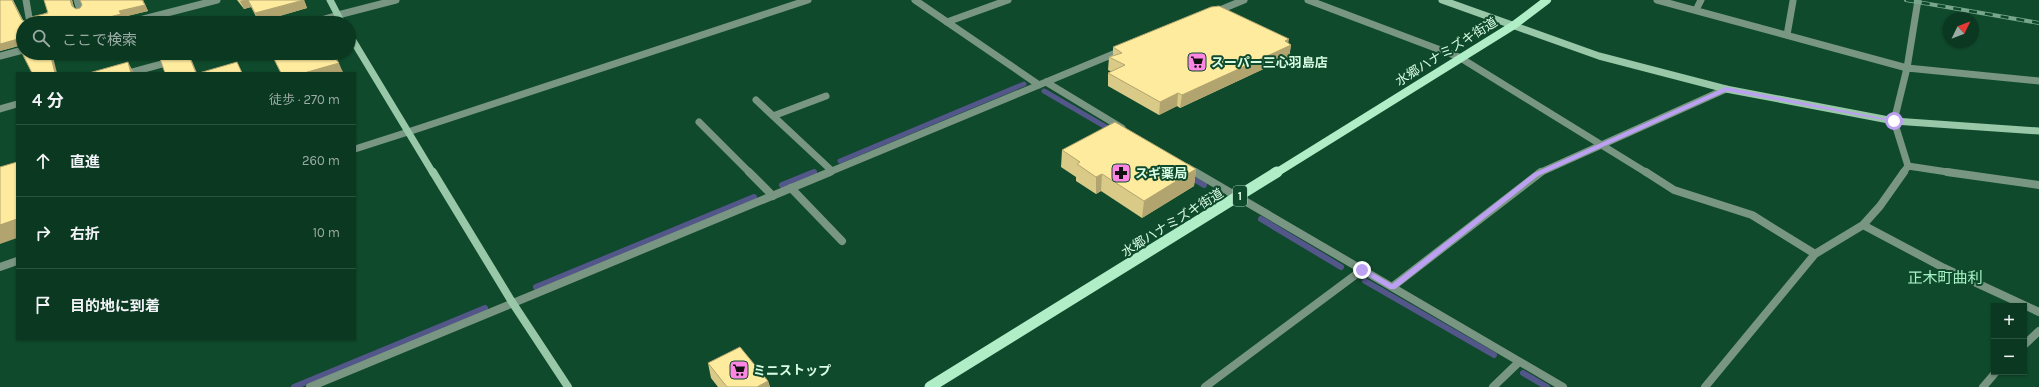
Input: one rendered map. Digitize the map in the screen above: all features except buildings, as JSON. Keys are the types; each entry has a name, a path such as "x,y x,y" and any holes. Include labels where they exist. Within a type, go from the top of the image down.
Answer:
{"main road":[{"name":"水郷ハナミズキ街道","path":"930,387 1460,57 1514,25 1547,0"}],"street":[{"path":"26,0 29,16"},
{"path":"77,0 80,10"},
{"path":"155,16 217,0"},
{"path":"330,0 338,16 396,0"},
{"path":"356,149 808,0"},
{"path":"915,0 1042,84 1132,134"},
{"path":"947,22 1008,0"},
{"path":"1207,15 1244,0"},
{"path":"1308,0 1460,57 1605,145 1674,190 1752,215 1815,254"},
{"path":"1442,0 1599,56 1726,89 1894,121 2039,131"},
{"path":"1657,0 1907,68 2039,81"},
{"path":"1696,10 1701,0"},
{"path":"1908,166 1894,121 1907,68 1919,2 1918,0"},
{"path":"1786,35 1793,1"},
{"path":"356,46 512,302 568,387"},
{"path":"310,387 512,302 773,196 1134,46"},
{"path":"0,56 16,52"},
{"path":"136,72 150,70 181,60"},
{"path":"1392,287 1536,174 1605,145 1726,89"},
{"path":"773,116 826,96"},
{"path":"756,100 832,171"},
{"path":"0,109 16,104"},
{"path":"699,122 773,196"},
{"path":"1179,162 1563,387"},
{"path":"1908,166 2039,185"},
{"path":"1705,387 1815,254 1863,226 1880,206 1908,166"},
{"path":"791,188 842,241"},
{"path":"1863,226 1944,268 2039,312"},
{"path":"0,267 16,261"},
{"path":"1205,387 1362,270"},
{"path":"2027,342 2039,331"},
{"path":"1493,387 1519,362"},
{"path":"1983,387 1993,375"}],"waterway":[{"path":"840,161 1024,84"},
{"path":"1044,91 1111,130"},
{"path":"782,185 814,172 812,173"},
{"path":"1189,176 1204,185"},
{"path":"536,287 754,197"},
{"path":"1261,219 1341,267"},
{"path":"1365,281 1494,355"},
{"path":"294,387 485,308"},
{"path":"1523,373 1547,387"}],"railway":[{"path":"1906,0 2039,23"}],"place":[{"name":"スーパー三心羽島店","path":"1197,62"},
{"name":"スギ薬局","path":"1121,173"},
{"name":"ミニストップ","path":"739,370"}],"district":[{"name":"正木町曲利","path":"1945,278"}],"route":[{"path":"1362,270 1392,287 1536,174 1605,145 1726,89 1894,121"}]}
